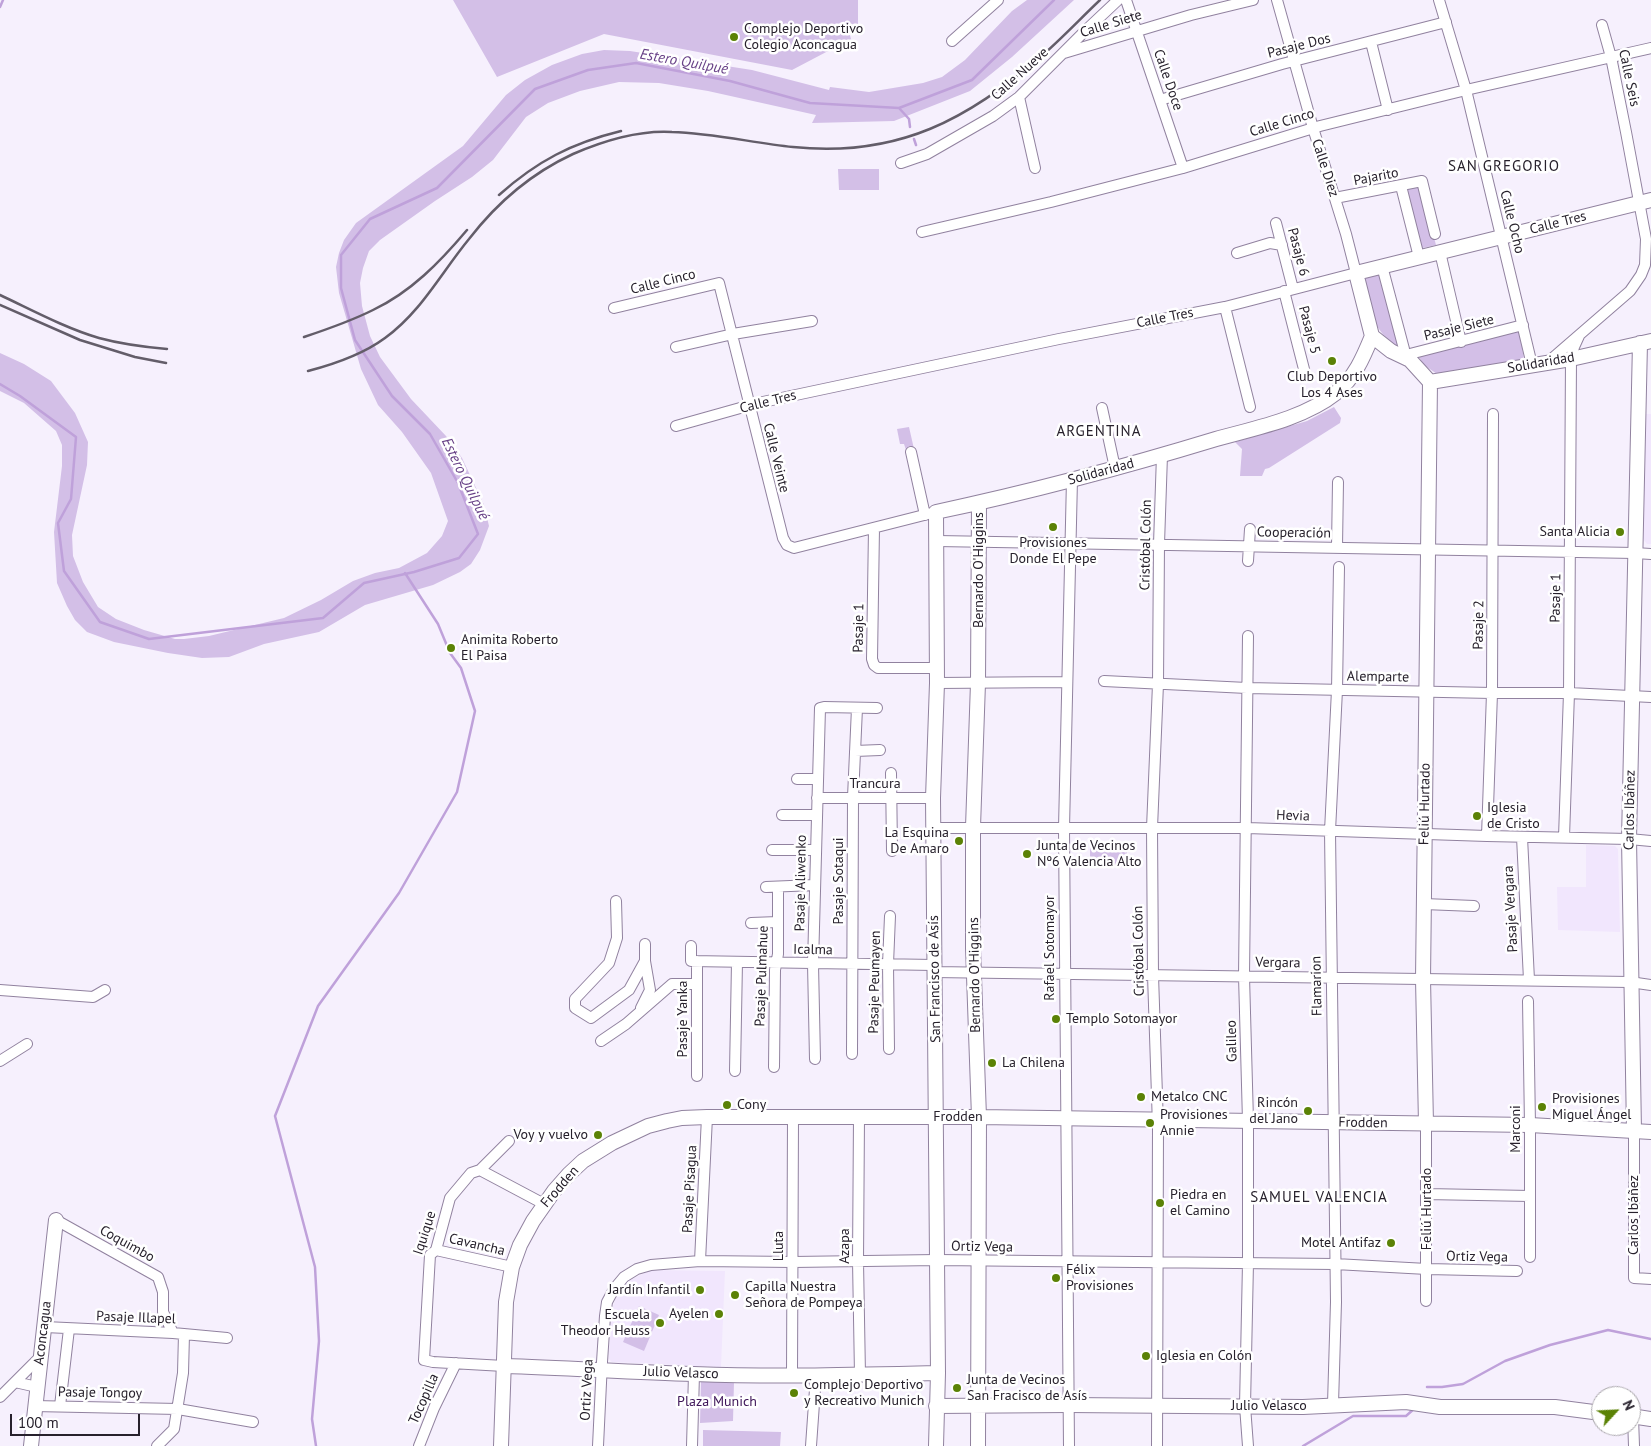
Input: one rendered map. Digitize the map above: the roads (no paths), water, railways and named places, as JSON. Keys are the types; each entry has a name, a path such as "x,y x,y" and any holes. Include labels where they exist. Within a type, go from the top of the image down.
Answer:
{"main road":[{"name":"Calle Tres","path":"1356,273 1645,202"},
{"name":"Calle Diez","path":"1356,273 1372,336"},
{"path":"1372,336 1390,351 1402,356 1420,368 1430,382"},
{"name":"Solidaridad","path":"931,514 1162,456 1280,420 1308,409 1334,394 1353,376 1361,363 1372,336"},
{"name":"Solidaridad","path":"1430,382 1571,359 1646,342"},
{"name":"Carlos Ibáñez","path":"1634,1131 1629,838 1635,553 1646,342"},
{"name":"Feliú Hurtado","path":"1426,1124 1423,979 1430,382"},
{"name":"Bernardo O'Higgins","path":"978,1446 979,1117 974,973 973,828 978,683 979,503"},
{"name":"San Francisco de Asís","path":"931,514 937,541 937,683 934,798 938,1373 936,1446"},
{"name":"Frodden","path":"501,1446 506,1302 512,1267 520,1245 544,1204 583,1161 612,1143 648,1126 682,1118 707,1117 979,1117 1530,1125 1651,1132"},
{"name":"Aconcagua","path":"31,1446 56,1220"},
{"name":"Julio Velasco","path":"504,1366 694,1374 816,1376 938,1373"},
{"name":"Julio Velasco","path":"936,1406 1303,1407 1406,1402 1440,1407 1555,1407 1591,1412"}],"street":[{"path":"952,41 998,0"},
{"name":"Calle Nueve","path":"901,163 927,154 993,116 1019,96 1118,0"},
{"name":"Calle Doce","path":"1126,0 1183,168"},
{"name":"Calle Siete","path":"1064,53 1136,31 1253,0"},
{"name":"Calle Diez","path":"1277,0 1356,273"},
{"name":"Calle Ocho","path":"1439,0 1466,90 1532,365"},
{"name":"Pasaje Dos","path":"1160,100 1294,60 1446,22"},
{"name":"Calle Seis","path":"1579,336 1630,290 1641,274 1645,265 1646,255 1645,202 1602,25"},
{"path":"1371,42 1388,110"},
{"name":"Calle Cinco","path":"922,232 1183,168 1313,128 1466,90 1651,48"},
{"path":"1019,96 1035,168"},
{"name":"Pajarito","path":"1335,198 1422,182 1435,234"},
{"path":"1401,186 1419,257"},
{"name":"Pasaje 6","path":"1276,223 1282,245 1289,290"},
{"path":"1237,253 1270,243 1282,245"},
{"path":"1440,252 1461,342"},
{"path":"1382,266 1404,349 1402,356"},
{"name":"Calle Tres","path":"676,426 749,406 890,373 1225,307 1356,273"},
{"name":"Calle Cinco","path":"614,308 719,283"},
{"name":"Calle Veinte","path":"719,283 782,538 787,545 794,548"},
{"name":"Pasaje 5","path":"1289,290 1306,377"},
{"path":"1225,307 1250,407"},
{"path":"676,347 733,334 812,321"},
{"name":"Pasaje Siete","path":"1402,356 1523,325"},
{"path":"1548,362 1579,336"},
{"name":"Pasaje 1","path":"1564,837 1569,693 1571,359 1579,336"},
{"path":"1102,408 1116,468"},
{"name":"Pasaje 2","path":"1487,836 1492,694 1493,414"},
{"path":"911,452 931,514"},
{"name":"Cristóbal Colón","path":"1158,1446 1158,1120 1152,975 1152,828 1158,684 1162,456"},
{"name":"Rafael Sotomayor","path":"1069,1446 1064,828 1072,479"},
{"path":"1338,482 1338,547"},
{"name":"Solidaridad","path":"794,548 931,514"},
{"name":"Pasaje 1","path":"874,528 872,659 874,665 878,668 937,668"},
{"path":"1248,561 1250,528"},
{"name":"Cooperación","path":"937,541 1570,551 1651,554"},
{"name":"Flamarion","path":"1334,1404 1335,1264 1330,831 1337,690 1339,568"},
{"name":"Galileo","path":"1248,636 1244,976 1248,1121 1245,1406 1248,1446"},
{"name":"Alemparte","path":"1104,681 1247,688 1492,694 1569,693 1651,697"},
{"path":"937,683 1066,682"},
{"name":"Pasaje Aliwenko","path":"815,1059 813,964 820,708 857,708"},
{"path":"857,708 877,708"},
{"name":"Pasaje Sotaqui","path":"852,1054 853,797 857,708"},
{"path":"855,751 880,750"},
{"path":"891,773 892,851"},
{"path":"797,779 818,779"},
{"name":"Trancura","path":"817,798 934,798"},
{"path":"782,815 817,815"},
{"name":"Hevia","path":"934,828 1247,828 1487,836 1629,838 1651,842"},
{"name":"Pasaje Vergara","path":"1522,836 1529,980"},
{"path":"772,850 816,850"},
{"path":"766,887 815,885"},
{"name":"Pasaje Pulmahue","path":"774,1067 778,887"},
{"path":"616,901 617,938 609,963 575,999 575,1008 591,1018 629,990 645,961"},
{"path":"1424,904 1474,906"},
{"name":"Pasaje Peumayen","path":"889,1049 888,964 890,916"},
{"path":"751,923 778,922"},
{"path":"638,1013 650,990 645,961 645,944"},
{"name":"Pasaje Yanka","path":"692,946 697,984 697,1076"},
{"name":"Icalma","path":"694,962 888,964 934,968"},
{"path":"735,1071 737,962"},
{"name":"Vergara","path":"934,968 974,973 1529,980 1651,984"},
{"path":"601,1041 626,1024 672,984 697,984"},
{"path":"0,990 93,997 105,990"},
{"name":"Marconi","path":"1528,1001 1530,1257"},
{"path":"0,1061 27,1044"},
{"name":"Pasaje Pisagua","path":"700,1261 707,1117"},
{"name":"Lluta","path":"792,1375 793,1117"},
{"name":"Azapa","path":"859,1117 858,1260 860,1375"},
{"name":"Feliú Hurtado","path":"1426,1124 1426,1302"},
{"name":"Carlos Ibáñez","path":"1634,1131 1634,1278 1651,1279"},
{"name":"Iquique","path":"424,1360 430,1255 436,1250 450,1198 471,1173 480,1170 509,1141"},
{"path":"480,1170 544,1204"},
{"path":"1426,1194 1530,1196"},
{"name":"Coquimbo","path":"56,1220 158,1277 164,1292 163,1312 179,1333"},
{"name":"Cavancha","path":"436,1250 512,1267"},
{"name":"Ortiz Vega","path":"598,1446 601,1369 605,1316 608,1302 614,1289 624,1277 637,1269 651,1265 700,1261 937,1260 1335,1264 1517,1271"},
{"name":"Pasaje Illapel","path":"44,1327 179,1333 227,1338"},
{"path":"60,1406 69,1329"},
{"path":"157,1446 174,1429 178,1409 183,1373 179,1333"},
{"path":"0,1397 41,1356"},
{"name":"Julio Velasco","path":"424,1360 504,1366"},
{"name":"Tocopilla","path":"419,1446 434,1408 456,1363"},
{"path":"692,1446 694,1374"},
{"path":"811,1446 816,1376"},
{"path":"15,1382 37,1387"},
{"name":"Pasaje Tongoy","path":"34,1406 178,1409 253,1422"}],"waterway":[{"path":"0,7 3,0"},
{"name":"Estero Quilpué","path":"0,384 20,396 76,437 71,499 58,523 64,571 100,622 149,639 323,618 364,583 414,572 459,558 478,534 458,483 430,434 392,396 355,340 341,288 341,255 370,219 437,188 535,89 588,70 636,63 730,81 810,103 899,108 972,80 1054,0"},
{"path":"899,108 909,119 910,127"},
{"path":"914,139 916,145"},
{"path":"316,1446 312,1419 319,1341 315,1267 275,1116 318,1006 399,893 457,792 475,711 461,668 450,653 438,624 405,573"},
{"path":"1427,1387 1463,1384 1505,1361 1550,1345 1608,1330 1651,1339"},
{"path":"1303,1446 1353,1416 1406,1416 1415,1408"}],"railway":[{"path":"308,371 358,354 398,328 430,292 480,226 503,202 543,170 573,154 621,137 660,132 703,134 793,147 831,149 866,146 899,139 930,129 989,97 1046,52 1100,0"},
{"path":"499,195 527,172 556,155 587,141 621,131"},
{"path":"304,337 356,318 387,303 435,265 467,230"},
{"path":"0,295 86,334 124,344 167,349"},
{"path":"0,305 80,340 135,357 166,363"}],"place":[{"name":"Complejo Deportivo Colegio Aconcagua","path":"734,37"},
{"name":"Club Deportivo Los 4 Ases","path":"1332,361"},
{"name":"Provisiones Donde El Pepe","path":"1053,527"},
{"name":"Santa Alicia","path":"1620,532"},
{"name":"Animita Roberto El Paisa","path":"451,648"},
{"name":"Iglesia de Cristo","path":"1477,816"},
{"name":"La Esquina De Amaro","path":"959,841"},
{"name":"Junta de Vecinos Nº6 Valencia Alto","path":"1027,854"},
{"name":"Templo Sotomayor","path":"1056,1019"},
{"name":"La Chilena","path":"992,1063"},
{"name":"Metalco CNC","path":"1141,1097"},
{"name":"Cony","path":"727,1105"},
{"name":"Provisiones Miguel Ángel","path":"1542,1107"},
{"name":"Rincón del Jano","path":"1308,1111"},
{"name":"Provisiones Annie","path":"1150,1123"},
{"name":"Voy y vuelvo","path":"598,1135"},
{"name":"Piedra en el Camino","path":"1160,1203"},
{"name":"Motel Antifaz","path":"1391,1243"},
{"name":"Félix Provisiones","path":"1056,1278"},
{"name":"Jardín Infantil","path":"700,1290"},
{"name":"Capilla Nuestra Señora de Pompeya","path":"735,1295"},
{"name":"Ayelen","path":"719,1314"},
{"name":"Escuela Theodor Heuss","path":"660,1323"},
{"name":"Iglesia en Colón","path":"1146,1356"},
{"name":"Junta de Vecinos San Fracisco de Asís","path":"957,1388"},
{"name":"Complejo Deportivo y Recreativo Munich","path":"794,1393"}],"district":[{"name":"SAN GREGORIO","path":"1504,167"},
{"name":"ARGENTINA","path":"1099,432"},
{"name":"SAMUEL VALENCIA","path":"1319,1198"}],"park label":[{"name":"Plaza Munich","path":"717,1402"}]}
